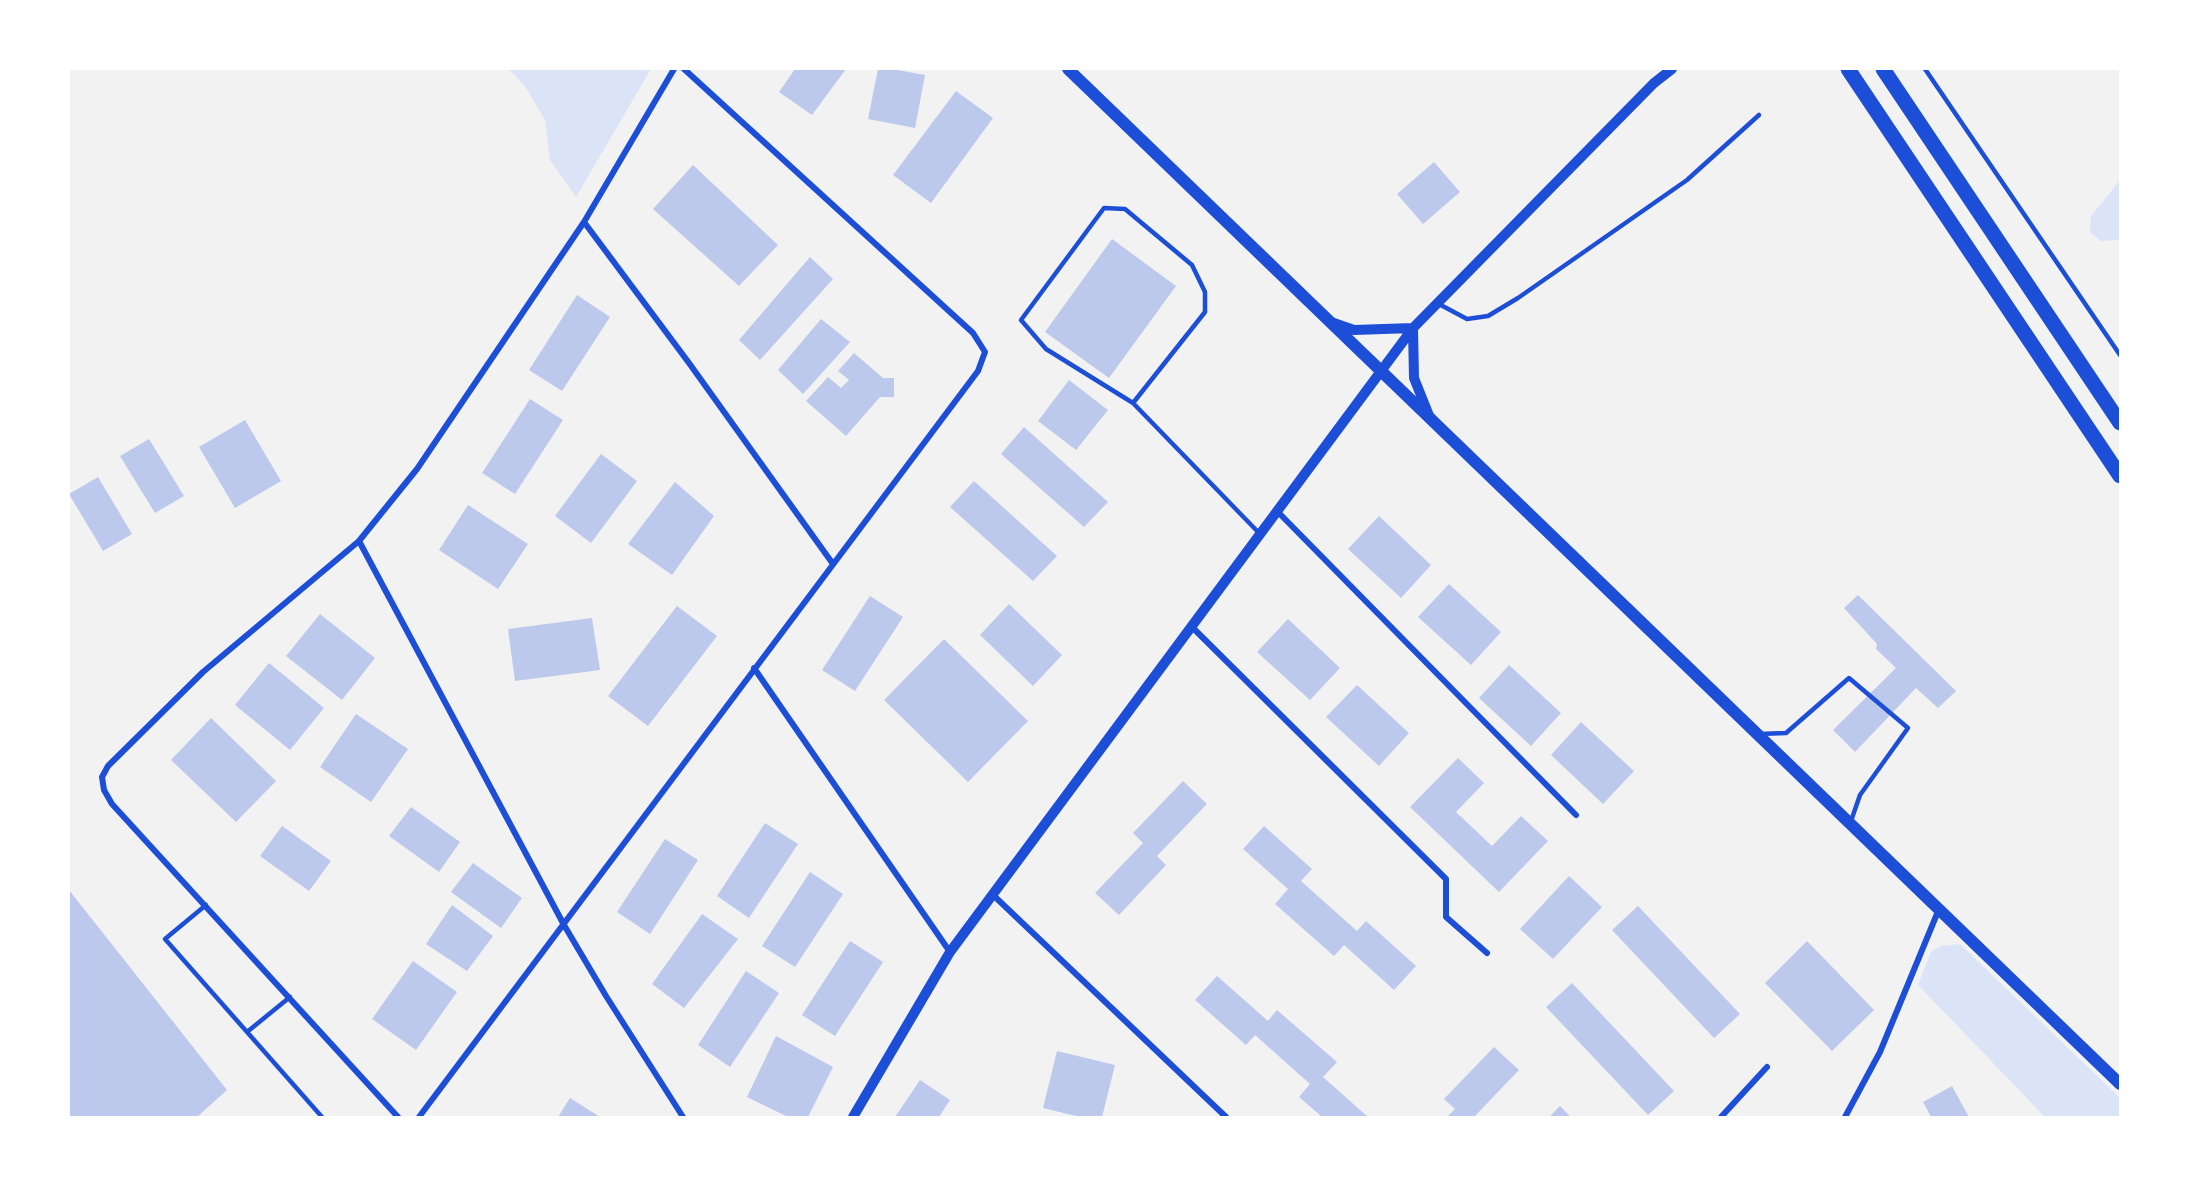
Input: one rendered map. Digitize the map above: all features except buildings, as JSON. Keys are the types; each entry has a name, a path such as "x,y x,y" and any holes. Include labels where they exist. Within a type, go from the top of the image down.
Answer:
{"highway":[{"path":"1848,69 2120,476"},
{"path":"1883,69 2120,423"}],"main road":[{"path":"1068,69 2120,1084"}],"street":[{"path":"398,1117 112,804 104,790 102,777 108,766 203,672 359,541 417,469 584,222 674,69"},
{"path":"419,1117 978,371 985,352 974,333 684,69"},
{"path":"853,1117 950,952 1413,328 1654,83 1672,69"},
{"path":"584,222 689,363 833,564"},
{"path":"1329,321 1354,330 1413,328"},
{"path":"1413,328 1414,378 1430,418"},
{"path":"1277,511 1576,815"},
{"path":"359,541 564,925 683,1117"},
{"path":"1192,627 1446,879 1446,917 1487,953"},
{"path":"754,668 950,952"},
{"path":"992,893 1226,1117"},
{"path":"1845,1117 1880,1052 1939,909"},
{"path":"1721,1117 1767,1066"}],"lane":[{"path":"1925,69 2120,355"},
{"path":"1437,303 1467,319 1488,316 1518,298 1687,180 1759,115"},
{"path":"1133,403 1205,312 1205,292 1192,266 1125,209 1104,208 1022,320 1046,349 1133,403 1260,534"},
{"path":"1756,734 1786,733 1849,678 1908,728 1860,795 1850,824"},
{"path":"206,905 165,939 322,1117"},
{"path":"248,1032 290,997"}],"shaded area":[{"path":"509,69 651,69 576,197 550,160 545,120 524,85"},
{"path":"2120,180 2120,240 2101,241 2090,232 2091,216"},
{"path":"1960,944 2120,1098 2120,1117 2045,1117 1918,985 1931,952 1941,946"}]}
